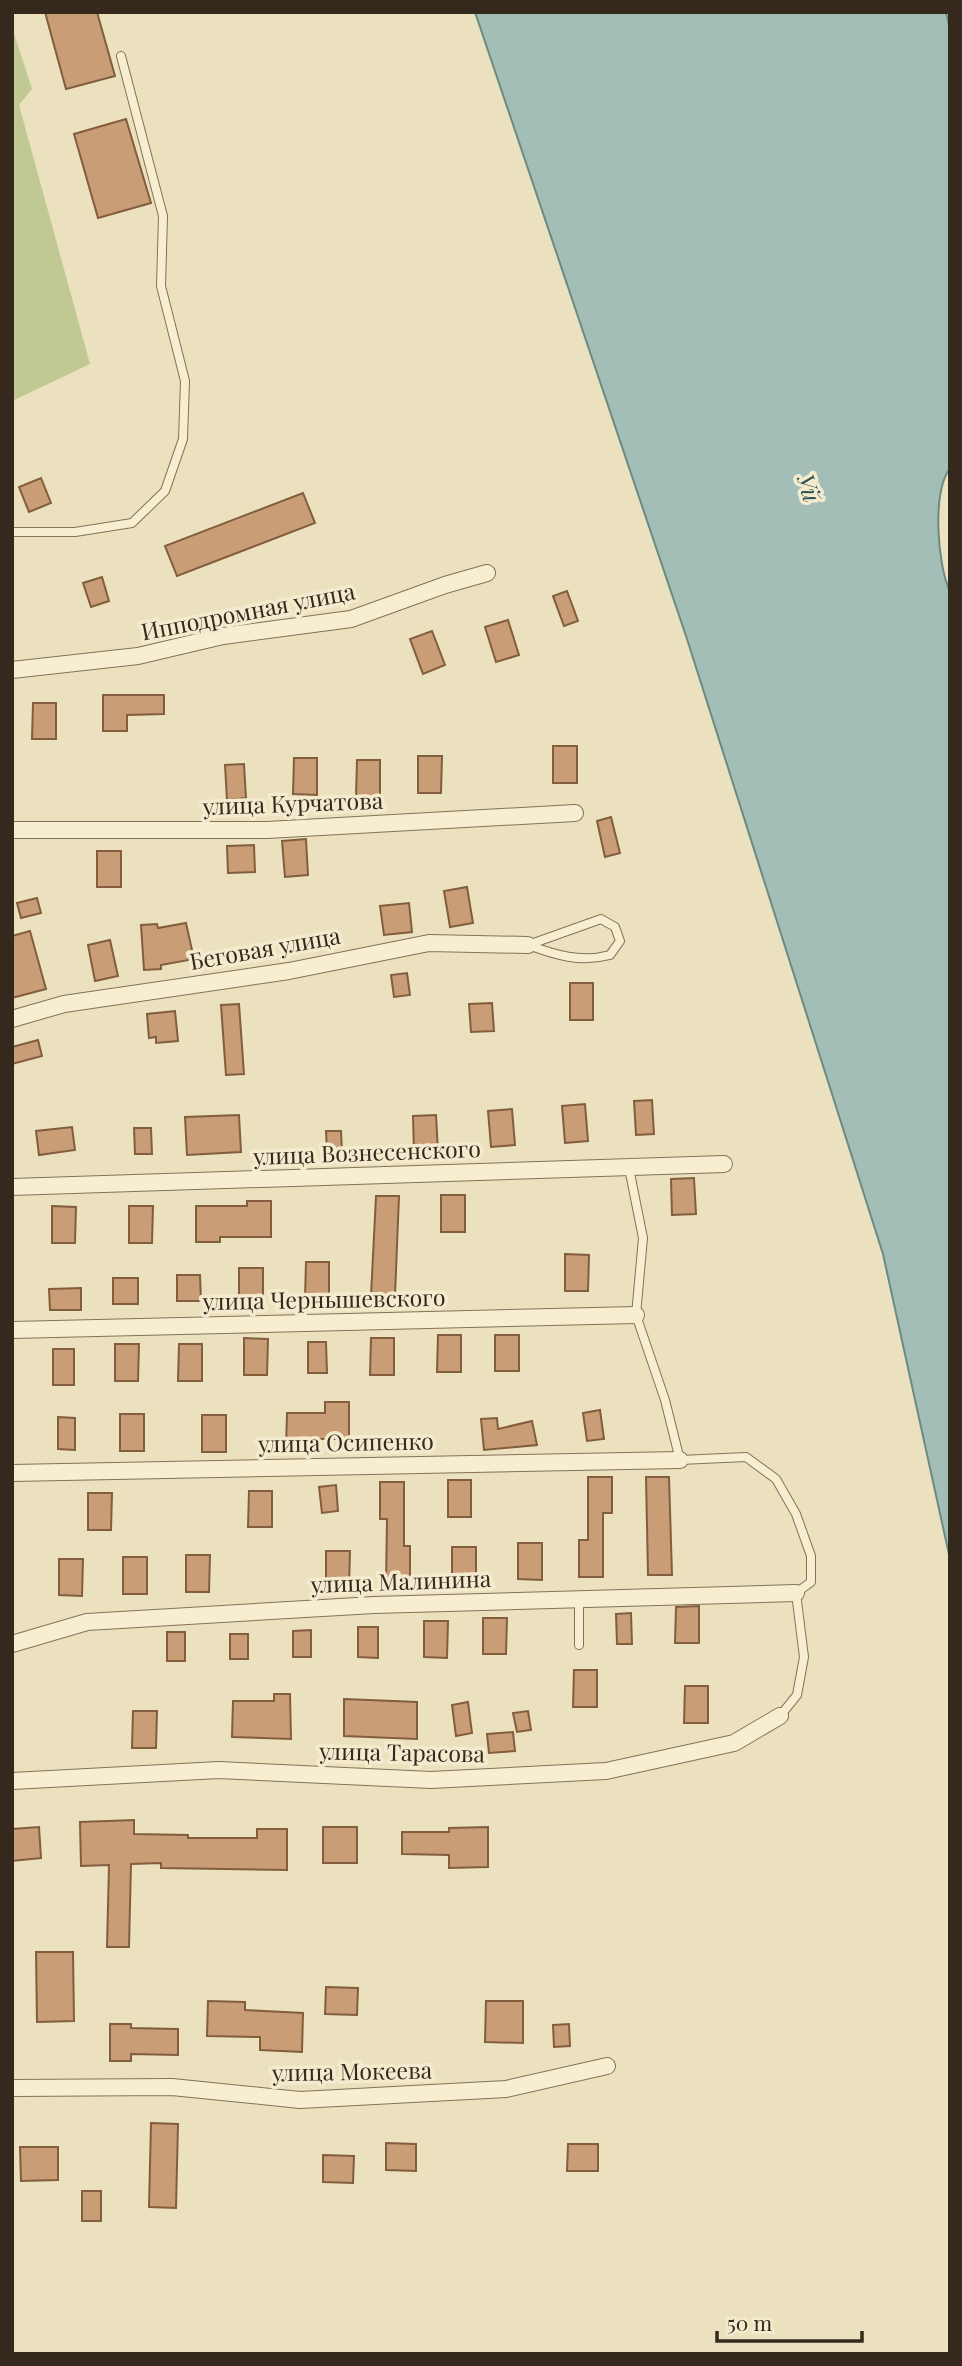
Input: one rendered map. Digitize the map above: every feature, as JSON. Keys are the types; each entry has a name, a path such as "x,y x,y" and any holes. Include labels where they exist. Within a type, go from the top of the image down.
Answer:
{"street":[{"name":"Ипподромная улица","path":"12,670 138,656 223,636 351,619 445,584 487,573"},
{"name":"улица Курчатова","path":"12,830 267,830 575,813"},
{"name":"Беговая улица","path":"12,1019 64,1004 289,971 368,952 429,943 528,945"},
{"name":"улица Вознесенского","path":"12,1187 724,1164"},
{"name":"улица Чернышевского","path":"12,1331 636,1315"},
{"name":"улица Осипенко","path":"12,1473 680,1460"},
{"name":"улица Малинина","path":"12,1644 87,1622 374,1605 796,1593"},
{"name":"улица Тарасова","path":"12,1781 219,1770 431,1780 606,1771 734,1743 780,1716"},
{"name":"улица Мокеева","path":"12,2088 172,2087 300,2100 506,2090 607,2066"}],"lane":[{"path":"12,532 75,532 132,523 165,491 183,439 185,381 161,286 163,216 121,56"},
{"path":"601,919 615,927 620,941 610,955 591,960 564,957 528,945 601,919"},
{"path":"629,1168 643,1238 636,1315 665,1399 680,1460 746,1457 776,1479 796,1514 811,1556 811,1582 796,1593 804,1657 797,1695 780,1716"},
{"path":"579,1599 579,1645"}],"green space":[{"path":"12,27 32,89 19,105 90,364 12,401"}],"water":[{"name":"Уй","path":"475,12 946,12 950,30 950,468 941,494 938,528 942,564 950,592 950,1559 883,1254 687,639"}],"building":[{"path":"45,12 97,12 115,76 66,89"},
{"path":"126,119 151,203 98,218 74,134"},
{"path":"41,478 51,503 29,512 19,487"},
{"path":"303,493 315,523 177,576 165,546"},
{"path":"102,577 109,601 91,607 83,583"},
{"path":"567,591 578,621 564,626 553,596"},
{"path":"508,620 519,655 496,662 485,627"},
{"path":"432,631 445,665 423,674 410,639"},
{"path":"103,695 164,695 164,714 127,715 127,731 103,731"},
{"path":"33,703 56,703 56,739 32,739"},
{"path":"553,746 577,746 577,783 553,783"},
{"path":"418,756 442,756 441,793 418,793"},
{"path":"294,758 317,758 317,795 293,794"},
{"path":"357,760 380,760 380,797 356,797"},
{"path":"244,764 246,798 227,800 225,765"},
{"path":"611,817 620,853 605,857 597,821"},
{"path":"306,839 308,875 285,877 282,841"},
{"path":"254,845 255,872 228,873 227,846"},
{"path":"97,851 121,851 121,887 97,887"},
{"path":"467,887 473,923 450,927 444,891"},
{"path":"37,898 41,913 21,918 17,903"},
{"path":"409,903 412,932 384,935 380,906"},
{"path":"186,923 194,959 161,965 161,969 144,970 141,925 157,924 158,928"},
{"path":"30,931 46,989 12,998 12,936"},
{"path":"110,940 118,976 95,981 88,945"},
{"path":"407,973 410,995 394,997 391,975"},
{"path":"570,983 593,983 593,1020 570,1020"},
{"path":"492,1003 494,1031 471,1032 469,1004"},
{"path":"239,1004 244,1074 226,1075 221,1005"},
{"path":"175,1011 178,1041 156,1043 156,1037 149,1038 147,1014"},
{"path":"38,1040 42,1056 12,1064 12,1047"},
{"path":"652,1100 654,1134 636,1135 634,1101"},
{"path":"585,1104 588,1141 565,1143 562,1106"},
{"path":"512,1109 515,1145 491,1147 488,1111"},
{"path":"239,1115 241,1152 187,1155 185,1117"},
{"path":"436,1115 438,1151 414,1152 413,1116"},
{"path":"72,1127 75,1150 39,1155 36,1131"},
{"path":"134,1128 151,1128 152,1154 135,1154"},
{"path":"326,1131 341,1131 342,1152 327,1153"},
{"path":"694,1178 696,1214 672,1215 671,1179"},
{"path":"441,1195 465,1195 465,1232 441,1232"},
{"path":"376,1196 399,1196 395,1296 371,1296"},
{"path":"247,1201 271,1201 271,1237 220,1237 220,1242 196,1242 196,1206 247,1206"},
{"path":"52,1206 76,1207 75,1243 52,1243"},
{"path":"129,1206 153,1206 152,1243 129,1243"},
{"path":"565,1254 589,1255 588,1291 565,1291"},
{"path":"306,1262 329,1262 329,1299 305,1298"},
{"path":"239,1268 263,1268 263,1305 239,1305"},
{"path":"177,1275 200,1275 201,1301 177,1301"},
{"path":"113,1278 138,1278 138,1304 113,1304"},
{"path":"81,1288 81,1310 50,1310 49,1289"},
{"path":"438,1335 461,1335 461,1372 437,1372"},
{"path":"495,1335 519,1335 519,1371 495,1371"},
{"path":"244,1338 268,1339 267,1375 244,1375"},
{"path":"371,1338 394,1338 394,1375 370,1375"},
{"path":"308,1342 326,1342 327,1373 308,1373"},
{"path":"115,1344 139,1344 138,1381 115,1381"},
{"path":"179,1344 202,1344 202,1381 178,1381"},
{"path":"53,1349 74,1349 74,1385 53,1385"},
{"path":"325,1402 349,1402 349,1439 310,1439 310,1450 286,1449 287,1413 325,1413"},
{"path":"600,1410 604,1439 587,1441 583,1413"},
{"path":"120,1414 144,1414 144,1451 120,1451"},
{"path":"202,1415 226,1415 226,1452 202,1452"},
{"path":"58,1417 75,1418 75,1450 58,1449"},
{"path":"497,1418 498,1429 532,1421 537,1445 484,1450 481,1419"},
{"path":"588,1477 612,1477 612,1513 603,1513 603,1577 579,1577 579,1540 588,1540"},
{"path":"646,1477 669,1477 672,1575 648,1575"},
{"path":"448,1480 471,1480 471,1517 448,1517"},
{"path":"380,1482 404,1482 404,1546 410,1546 410,1583 386,1583 387,1519 380,1519"},
{"path":"336,1485 338,1511 322,1513 319,1487"},
{"path":"249,1491 272,1491 272,1527 248,1527"},
{"path":"88,1493 112,1493 111,1530 88,1530"},
{"path":"518,1543 542,1543 542,1580 518,1579"},
{"path":"452,1547 476,1547 476,1584 452,1583"},
{"path":"326,1551 350,1551 349,1588 326,1588"},
{"path":"186,1555 210,1555 209,1592 186,1592"},
{"path":"123,1557 147,1557 147,1594 123,1594"},
{"path":"59,1559 83,1559 82,1596 59,1595"},
{"path":"699,1606 699,1643 675,1643 676,1607"},
{"path":"631,1613 632,1644 617,1644 616,1614"},
{"path":"483,1618 507,1618 506,1654 483,1654"},
{"path":"424,1621 448,1621 447,1658 424,1657"},
{"path":"358,1627 378,1627 378,1658 358,1657"},
{"path":"311,1630 311,1657 293,1657 293,1631"},
{"path":"167,1632 185,1632 185,1661 167,1661"},
{"path":"230,1634 248,1634 248,1659 230,1659"},
{"path":"574,1670 597,1670 597,1707 573,1707"},
{"path":"685,1686 708,1686 708,1723 684,1723"},
{"path":"274,1694 290,1694 291,1739 232,1737 233,1701 274,1701"},
{"path":"344,1699 417,1702 417,1739 344,1736"},
{"path":"468,1702 472,1733 456,1736 452,1705"},
{"path":"133,1711 157,1711 156,1748 132,1748"},
{"path":"528,1711 531,1730 517,1732 513,1713"},
{"path":"513,1732 515,1751 489,1753 487,1734"},
{"path":"134,1820 134,1834 188,1835 188,1838 257,1838 257,1829 287,1829 287,1870 161,1868 161,1863 131,1864 129,1947 107,1947 109,1865 81,1866 80,1822"},
{"path":"39,1827 41,1858 12,1861 12,1829"},
{"path":"323,1827 357,1827 357,1863 323,1863"},
{"path":"488,1827 488,1867 449,1868 449,1855 402,1854 402,1832 449,1832 449,1828"},
{"path":"36,1952 73,1952 74,2021 37,2022"},
{"path":"326,1987 358,1988 357,2015 325,2014"},
{"path":"208,2001 245,2002 245,2010 303,2013 302,2052 260,2050 260,2037 207,2036"},
{"path":"486,2001 523,2001 523,2043 485,2042"},
{"path":"110,2024 131,2024 131,2028 178,2029 178,2055 131,2054 131,2061 110,2061"},
{"path":"569,2024 570,2046 554,2047 553,2025"},
{"path":"151,2123 178,2124 176,2208 149,2207"},
{"path":"386,2143 416,2144 416,2171 386,2170"},
{"path":"568,2144 598,2144 598,2171 567,2171"},
{"path":"20,2147 58,2147 58,2180 21,2181"},
{"path":"323,2155 354,2156 353,2183 323,2182"},
{"path":"82,2191 101,2191 101,2221 82,2221"}]}
